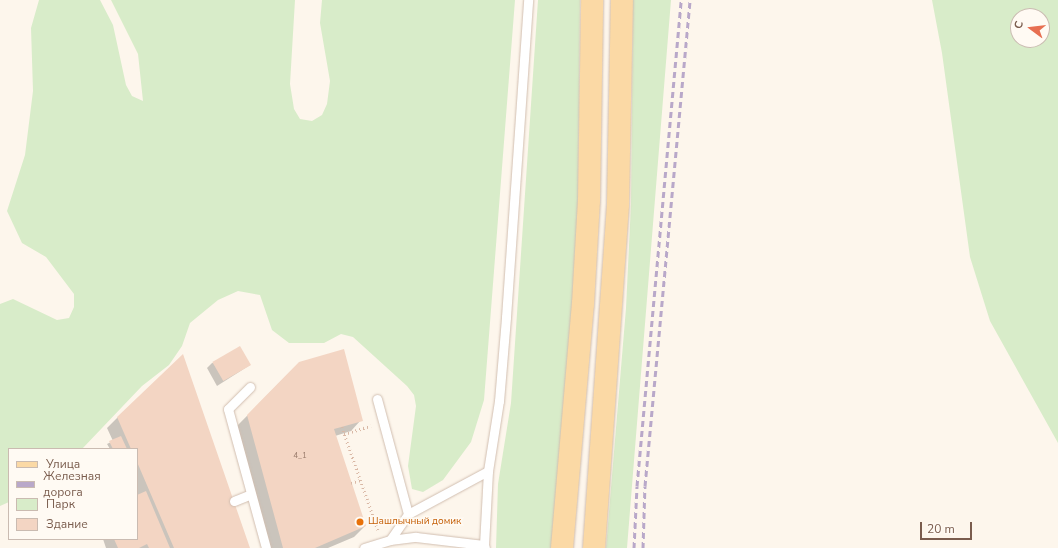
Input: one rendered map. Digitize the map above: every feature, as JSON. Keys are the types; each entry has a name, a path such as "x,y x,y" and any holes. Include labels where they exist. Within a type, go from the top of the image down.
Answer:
{"main road":[{"path":"562,548 583,304 589,201 592,0"},
{"path":"594,548 618,204 622,0"}],"lane":[{"path":"364,548 390,540 416,537 485,547 488,471 499,401 528,0"},
{"path":"250,386 228,408 266,548"},
{"path":"377,399 408,514"},
{"path":"390,540 408,514 488,471"},
{"path":"234,501 251,494"}],"path":[{"path":"342,427 376,524"},
{"path":"344,434 369,427"},
{"path":"351,483 360,480"}],"green space":[{"path":"39,0 100,0 113,25 126,85 132,96 143,101 138,54 111,0 295,0 290,84 294,109 300,119 312,121 322,115 327,104 330,81 320,23 322,0 515,0 484,400 471,442 443,480 423,492 412,489 408,466 416,406 414,395 407,386 353,337 341,334 324,343 289,343 272,330 260,295 238,291 218,300 190,323 182,346 169,365 142,386 83,448 8,448 8,502 0,506 0,304 13,299 57,320 69,318 74,307 74,294 46,257 22,243 7,211 25,155 33,91 31,28"},
{"path":"538,0 580,0 578,211 572,329 553,548 496,548 498,484 511,403"},
{"path":"633,0 671,0 627,548 606,548 626,308 631,204"},
{"path":"932,0 1058,0 1058,443 990,321 970,257 942,53"}],"building":[{"path":"240,346 251,365 223,381 212,362"},
{"path":"344,349 363,421 334,429 366,526 315,548 283,548 247,415 299,362"},
{"path":"183,354 250,548 174,548 138,464 138,448 131,448 117,417"},
{"path":"121,436 127,448 112,448 109,441"},
{"path":"146,491 170,548 149,548 147,544 139,548 118,548 114,540 138,540 138,495"}],"railway":[{"path":"634,548 637,486 681,0"},
{"path":"643,548 645,486 690,0"}],"place":[{"name":"Шашлычный домик","path":"360,522"}]}
